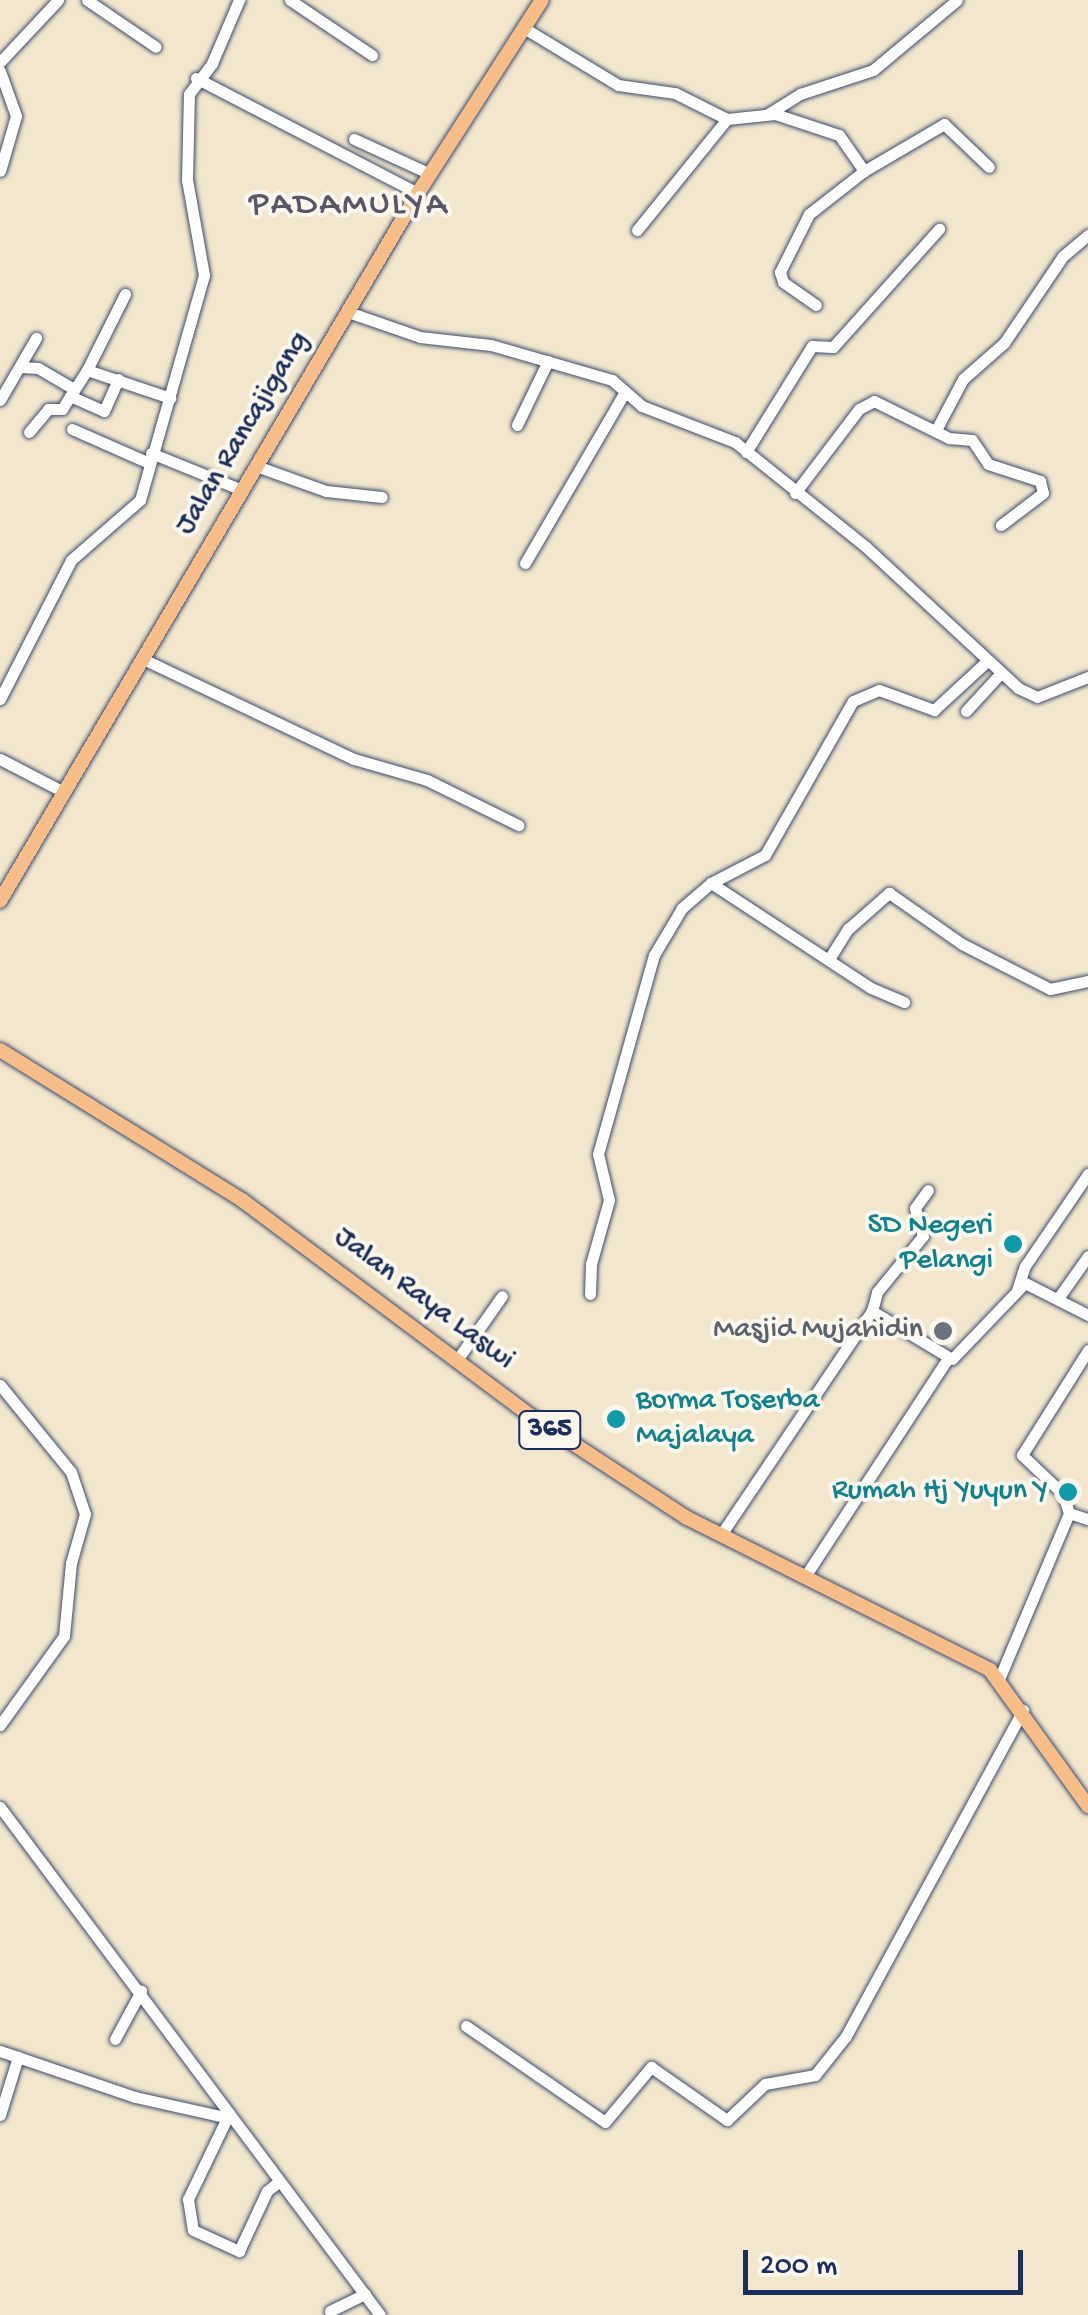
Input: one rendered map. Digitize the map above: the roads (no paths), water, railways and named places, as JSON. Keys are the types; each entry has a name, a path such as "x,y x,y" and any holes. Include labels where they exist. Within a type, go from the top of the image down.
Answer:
{"main road":[{"name":"Jalan Rancajigang","path":"0,901 418,192 542,0"},
{"name":"Jalan Raya Laswi","path":"0,1050 242,1200 568,1442 722,1533 999,1679 1088,1806"}],"street":[{"path":"0,62 58,0"},
{"path":"88,0 156,47"},
{"path":"0,699 70,560 86,540 138,505 155,458 205,264 187,180 187,107 205,84 239,0"},
{"path":"290,0 372,55"},
{"path":"768,114 800,94 873,70 957,0"},
{"path":"524,28 618,85 675,93 727,119 768,114 833,131 864,170"},
{"path":"0,71 16,122 0,171"},
{"path":"205,84 418,192"},
{"path":"638,230 727,119"},
{"path":"816,304 784,282 780,269 809,214 864,170 944,124 989,166"},
{"path":"354,140 430,174"},
{"path":"746,452 812,346 833,347 939,229"},
{"path":"936,430 963,379 1000,348 1064,256 1088,235"},
{"path":"30,432 72,392 125,294"},
{"path":"348,312 436,341 491,345 599,374 642,406 746,452 866,546 999,675 1037,697 1088,677"},
{"path":"0,400 36,338"},
{"path":"517,425 548,361"},
{"path":"21,367 38,368 104,412 118,379"},
{"path":"87,370 170,398"},
{"path":"524,563 626,392"},
{"path":"795,494 866,402 936,430 974,440 988,464 1022,471 1045,487 1001,524"},
{"path":"72,428 242,490"},
{"path":"256,466 326,492 382,497"},
{"path":"143,659 354,759 427,780 518,825"},
{"path":"590,1294 590,1272 609,1200 598,1154 647,980 682,908 711,883 765,855 853,701 879,690 934,710 986,662"},
{"path":"966,710 999,675"},
{"path":"0,759 64,792"},
{"path":"711,883 904,1002"},
{"path":"830,958 887,893 962,944 1050,989 1088,981"},
{"path":"1017,1290 1024,1266 1088,1174"},
{"path":"722,1533 872,1311 877,1292 923,1236 915,1208 928,1190"},
{"path":"1059,1297 1088,1256"},
{"path":"872,1311 948,1358 957,1358 1017,1290 1029,1282 1088,1314"},
{"path":"458,1360 502,1296"},
{"path":"999,1679 1069,1512 1063,1494 1022,1455 1088,1350"},
{"path":"806,1576 948,1358"},
{"path":"0,1385 71,1472 85,1514 71,1563 64,1636 0,1725"},
{"path":"1069,1512 1088,1519"},
{"path":"466,2026 605,2122 651,2067 727,2120 765,2084 815,2076 846,2036 1023,1710"},
{"path":"0,1807 380,2315"},
{"path":"116,2039 142,1992"},
{"path":"0,2051 230,2118"},
{"path":"0,2115 18,2057"},
{"path":"230,2118 188,2199 193,2230 240,2250 268,2191 280,2181"},
{"path":"330,2311 365,2294"}],"place":[{"name":"SD Negeri Pelangi","path":"1013,1244"},
{"name":"Masjid Mujahidin","path":"943,1331"},
{"name":"Borma Toserba Majalaya","path":"616,1419"},
{"name":"Rumah Hj Yuyun Y","path":"1068,1492"}],"district":[{"name":"PADAMULYA","path":"349,206"}]}
